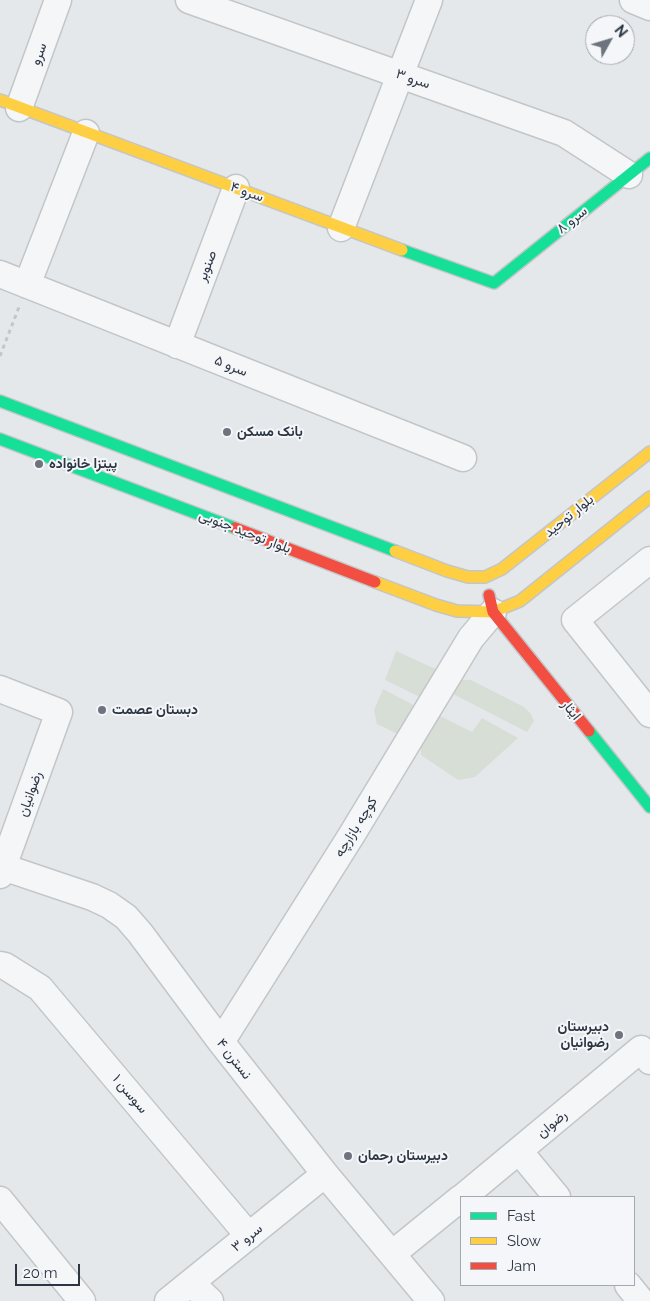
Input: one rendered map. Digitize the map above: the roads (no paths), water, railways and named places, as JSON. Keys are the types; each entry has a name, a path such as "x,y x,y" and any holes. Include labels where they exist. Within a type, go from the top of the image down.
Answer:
{"main road":[{"name":"سرو ۴","path":"9,104 494,283"},
{"name":"سرو ۸","path":"494,283 650,158"},
{"path":"0,401 447,571 468,577 485,576 493,612 520,601 650,497"},
{"name":"بلوار توحید جنوبی","path":"0,439 436,605 458,611 493,612"},
{"name":"بلوار توحید","path":"485,576 502,569 650,452"},
{"name":"ایثار","path":"493,612 650,808"}],"street":[{"name":"سرو","path":"9,104 58,0"},
{"name":"سرو ۳","path":"189,0 564,133 628,175"},
{"path":"341,228 429,0"},
{"path":"633,0 650,7"},
{"path":"27,285 86,132"},
{"name":"صنوبر","path":"177,344 236,188"},
{"name":"سرو ۵","path":"0,274 463,458"},
{"path":"650,560 575,620 642,687 650,714"},
{"name":"کوچه بازارچه","path":"221,1042 351,836 470,638 493,612"},
{"name":"رضوانیان","path":"0,689 59,712 1,869"},
{"name":"نسترن ۴","path":"1,869 92,897 109,905 126,917 221,1042 326,1174 431,1301"},
{"name":"سوسن ۱","path":"0,965 5,966 40,988 249,1236"},
{"name":"رضوان","path":"464,1196 645,1055"},
{"path":"519,1152 555,1196"},
{"name":"سرو ۳","path":"168,1301 326,1174"},
{"path":"0,1200 82,1301"},
{"name":"رضوان","path":"392,1254 460,1200"},
{"path":"192,1283 210,1301"},
{"path":"629,1286 642,1301"}],"place":[{"name":"بانک مسکن","path":"227,432"},
{"name":"پیتزا خانواده","path":"39,464"},
{"name":"دبستان عصمت","path":"102,710"},
{"name":"دبیرستان رضوانیان","path":"619,1035"},
{"name":"دبیرستان رحمان","path":"348,1156"}]}
